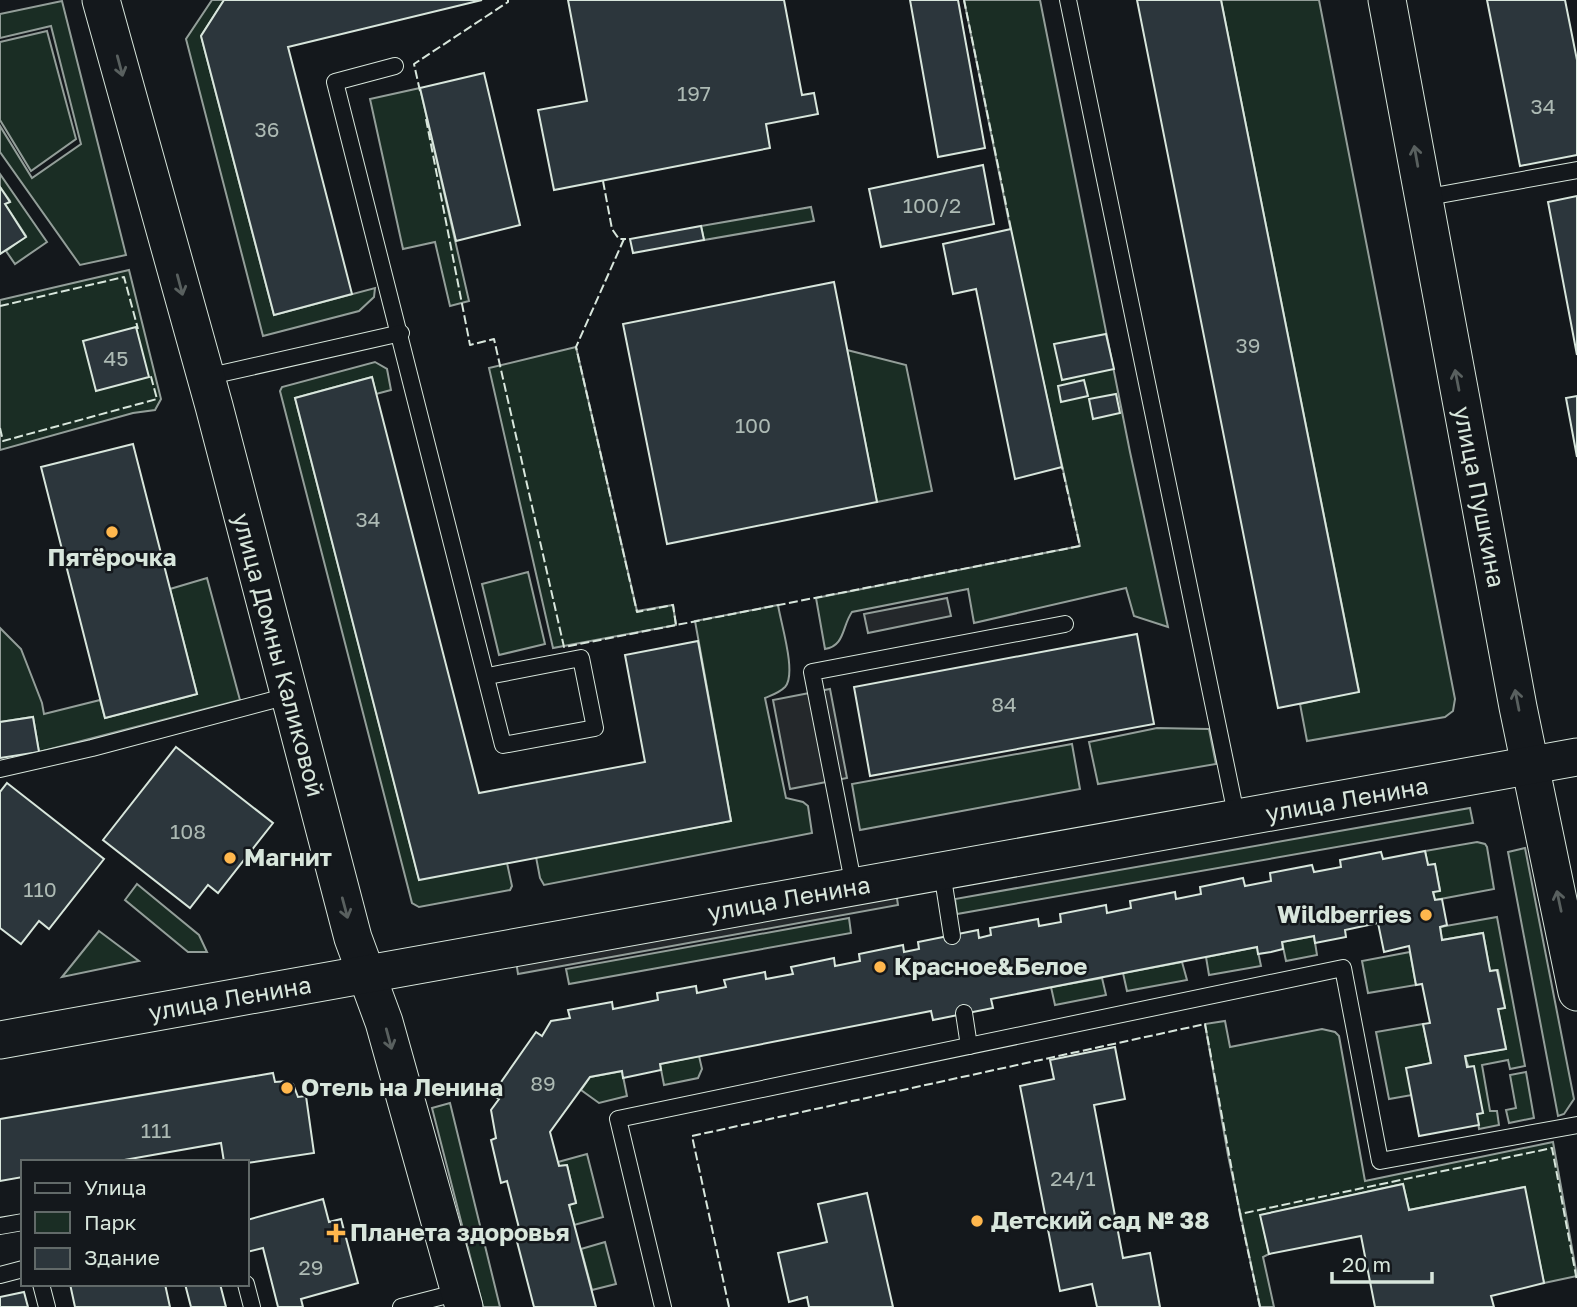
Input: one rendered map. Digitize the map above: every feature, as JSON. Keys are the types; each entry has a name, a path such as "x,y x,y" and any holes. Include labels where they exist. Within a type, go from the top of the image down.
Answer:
{"street":[{"name":"улица Домны Каликовой","path":"102,0 206,377 353,938 384,1022 462,1300"},
{"name":"улица Пушкина","path":"1387,0 1530,767 1577,992"},
{"name":"улица Ленина","path":"0,1040 1577,757"}],"lane":[{"path":"1068,0 1237,819"},
{"path":"395,66 335,82 488,676 503,745 595,728 581,658 488,676"},
{"path":"1423,198 1577,170"},
{"path":"206,377 401,333"},
{"path":"853,887 812,672 1065,624"},
{"path":"0,769 101,746 288,696"},
{"path":"942,872 952,936"},
{"path":"663,1307 618,1119 1343,968 1380,1161 1577,1125"},
{"path":"964,1013 969,1046"},
{"path":"0,1226 21,1222"},
{"path":"0,1275 21,1270"},
{"path":"42,1286 47,1307"},
{"path":"247,1286 252,1307"},
{"path":"401,1307 462,1300"}],"green space":[{"path":"212,0 224,0 201,36 274,315 375,288 374,297 359,311 263,336 186,39"},
{"path":"964,0 1040,0 1130,452 1168,627 1134,616 1126,588 974,623 968,589 852,612 840,640 825,649 816,598 1080,546 1021,281"},
{"path":"1221,0 1319,0 1455,699 1453,711 1445,717 1307,741 1300,704 1359,691"},
{"path":"62,1 126,255 80,265 0,152 0,126 32,178 81,144 51,26 0,38 0,14"},
{"path":"47,31 76,139 31,171 0,120 0,42"},
{"path":"420,88 469,301 450,306 435,242 403,249 370,99"},
{"path":"0,174 47,242 15,264 6,251 26,236 5,204 10,201 0,187"},
{"path":"811,207 814,221 704,240 701,226"},
{"path":"129,270 161,399 155,410 133,413 0,450 0,300"},
{"path":"576,347 637,611 673,605 676,625 553,648 489,368"},
{"path":"847,350 906,365 932,491 877,502"},
{"path":"375,362 387,369 391,390 376,394 372,377 295,398 419,879 507,863 512,886 510,890 419,907 412,903 280,391 282,387"},
{"path":"528,572 545,644 499,655 482,584"},
{"path":"207,578 240,700 39,752 33,717 0,722 0,628 21,649 44,714 100,700 105,718 197,694 170,589"},
{"path":"778,605 789,660 788,681 783,689 765,698 786,798 808,806 812,833 544,885 536,857 731,821 695,621"},
{"path":"1157,728 1209,729 1216,764 1098,784 1089,742"},
{"path":"1072,744 1080,789 860,830 852,784"},
{"path":"1470,808 1473,823 957,914 955,899"},
{"path":"1477,842 1487,847 1494,889 1435,900 1433,892 1440,890 1435,865 1428,865 1425,851"},
{"path":"1525,848 1574,1099 1564,1114 1558,1116 1508,852"},
{"path":"137,884 199,935 207,952 188,952 125,900"},
{"path":"1497,917 1525,1066 1510,1069 1508,1060 1482,1065 1490,1111 1497,1111 1499,1125 1479,1129 1477,1114 1483,1113 1465,1056 1506,1049 1498,1009 1505,1008 1498,970 1490,971 1483,933 1442,940 1440,927"},
{"path":"849,918 851,933 569,984 566,969"},
{"path":"99,931 139,961 62,977"},
{"path":"1314,936 1317,955 1286,961 1282,942"},
{"path":"1257,947 1261,966 1209,975 1206,957"},
{"path":"1410,952 1416,985 1368,993 1362,961"},
{"path":"1182,962 1187,980 1127,991 1123,973"},
{"path":"1102,978 1106,995 1055,1005 1051,987"},
{"path":"1225,1021 1230,1047 1322,1029 1335,1032 1339,1036 1365,1181 1553,1142 1577,1276 1544,1283 1524,1187 1409,1210 1403,1184 1261,1215 1269,1254 1263,1257 1274,1307 1260,1307 1228,1155 1205,1024"},
{"path":"1423,1024 1431,1063 1407,1068 1412,1095 1389,1099 1376,1032"},
{"path":"699,1056 702,1069 698,1078 664,1085 660,1064"},
{"path":"622,1071 627,1096 599,1103 581,1090 590,1077"},
{"path":"1526,1072 1534,1118 1509,1123 1506,1110 1516,1108 1510,1075"},
{"path":"450,1103 500,1307 483,1307 432,1108"},
{"path":"587,1154 603,1217 574,1225 569,1205 576,1202 567,1165 559,1166 558,1162"},
{"path":"605,1242 616,1284 592,1290 581,1249"}],"shaded area":[{"path":"947,598 951,616 868,633 864,614"},
{"path":"830,689 847,778 790,789 773,700"},
{"path":"896,892 898,905 518,974 516,961"}],"building":[{"path":"224,0 482,0 288,47 352,294 274,315 201,36"},
{"path":"568,0 784,0 802,95 814,93 818,114 766,124 770,148 554,190 538,110 587,101"},
{"path":"910,0 958,0 985,148 938,157"},
{"path":"1137,0 1221,0 1359,692 1278,708"},
{"path":"1487,0 1565,0 1577,60 1577,155 1520,166"},
{"path":"484,73 520,225 456,241 420,88"},
{"path":"983,165 994,224 881,247 869,189"},
{"path":"0,187 10,202 5,204 26,237 0,254"},
{"path":"1577,196 1577,355 1548,202"},
{"path":"701,226 704,240 633,253 630,239"},
{"path":"1011,229 1062,467 1015,479 976,289 953,294 943,244"},
{"path":"834,282 877,502 667,544 623,324"},
{"path":"136,327 149,377 96,391 83,341"},
{"path":"1106,334 1114,369 1062,380 1054,344"},
{"path":"372,377 479,793 645,762 625,655 698,641 731,821 419,880 295,398"},
{"path":"1084,380 1088,396 1061,402 1058,386"},
{"path":"1116,394 1120,413 1093,419 1089,399"},
{"path":"1577,396 1577,457 1566,398"},
{"path":"133,444 197,694 105,718 41,467"},
{"path":"1137,634 1154,724 870,776 854,687"},
{"path":"33,717 39,752 0,758 0,722"},
{"path":"176,747 273,823 218,893 208,885 190,908 103,840"},
{"path":"7,783 104,859 49,929 39,921 21,944 0,928 0,792"},
{"path":"1425,851 1428,865 1435,864 1440,891 1433,892 1435,900 1442,899 1447,925 1440,927 1442,940 1483,933 1490,971 1497,970 1505,1008 1498,1009 1506,1049 1465,1056 1467,1067 1474,1066 1483,1113 1477,1114 1479,1125 1419,1136 1406,1068 1431,1063 1423,1024 1430,1023 1422,984 1416,985 1409,946 1384,952 1378,923 1345,930 1346,937 1315,943 1314,936 1282,942 1283,949 1271,952 1258,954 1257,947 991,999 993,1008 933,1020 931,1011 660,1064 661,1070 623,1078 622,1071 590,1077 550,1132 559,1166 567,1165 576,1203 569,1205 596,1307 534,1307 514,1230 519,1228 507,1181 501,1183 491,1140 496,1138 491,1110 499,1099 492,1095 536,1032 542,1036 551,1021 570,1018 568,1010 612,1002 613,1009 658,1000 657,993 696,986 697,993 726,987 724,980 765,972 766,979 793,974 791,967 834,958 835,966 860,961 859,954 903,945 904,952 919,949 918,942 978,930 979,938 991,935 990,928 1038,919 1039,926 1061,922 1060,914 1106,905 1107,913 1131,908 1130,901 1175,892 1176,899 1201,894 1200,887 1243,878 1245,886 1271,881 1270,873 1312,865 1314,872 1341,867 1340,860 1381,852 1383,859"},
{"path":"1115,1047 1125,1099 1094,1105 1123,1258 1150,1253 1160,1307 1097,1307 1092,1284 1060,1291 1020,1086 1054,1079 1050,1060"},
{"path":"273,1073 275,1082 288,1081 293,1084 298,1097 306,1096 314,1153 248,1163 248,1160 224,1160 221,1143 124,1160 21,1160 21,1177 0,1181 0,1119"},
{"path":"1403,1184 1409,1210 1525,1187 1544,1283 1491,1296 1494,1307 1375,1307 1361,1236 1269,1254 1260,1215"},
{"path":"867,1193 893,1307 809,1307 807,1297 789,1302 778,1253 827,1242 818,1204"},
{"path":"323,1199 329,1222 341,1219 358,1283 301,1299 303,1307 278,1307 263,1248 248,1252 248,1220"},
{"path":"70,1286 165,1286 170,1307 75,1307"},
{"path":"186,1286 221,1286 226,1307 191,1307"},
{"path":"24,1292 28,1307 0,1307 0,1297"}],"fence":[{"path":"420,91 414,64 508,0"},
{"path":"964,0 1011,229"},
{"path":"426,119 470,345 494,339 564,647 1080,546 1062,467"},
{"path":"603,181 612,229 619,239 626,239"},
{"path":"624,239 576,347 637,612 673,605 676,625"},
{"path":"0,306 124,277 138,329"},
{"path":"0,428 3,441 157,399 150,373"},
{"path":"729,1307 692,1136 1205,1024 1240,1214"},
{"path":"1260,1307 1240,1214 1552,1148 1577,1281"}],"place":[{"name":"Пятёрочка","path":"112,532"},
{"name":"Магнит","path":"230,858"},
{"name":"Wildberries","path":"1426,915"},
{"name":"Красное&Белое","path":"880,967"},
{"name":"Отель на Ленина","path":"287,1088"},
{"name":"Детский сад № 38","path":"977,1221"},
{"name":"Планета здоровья","path":"336,1233"}]}
